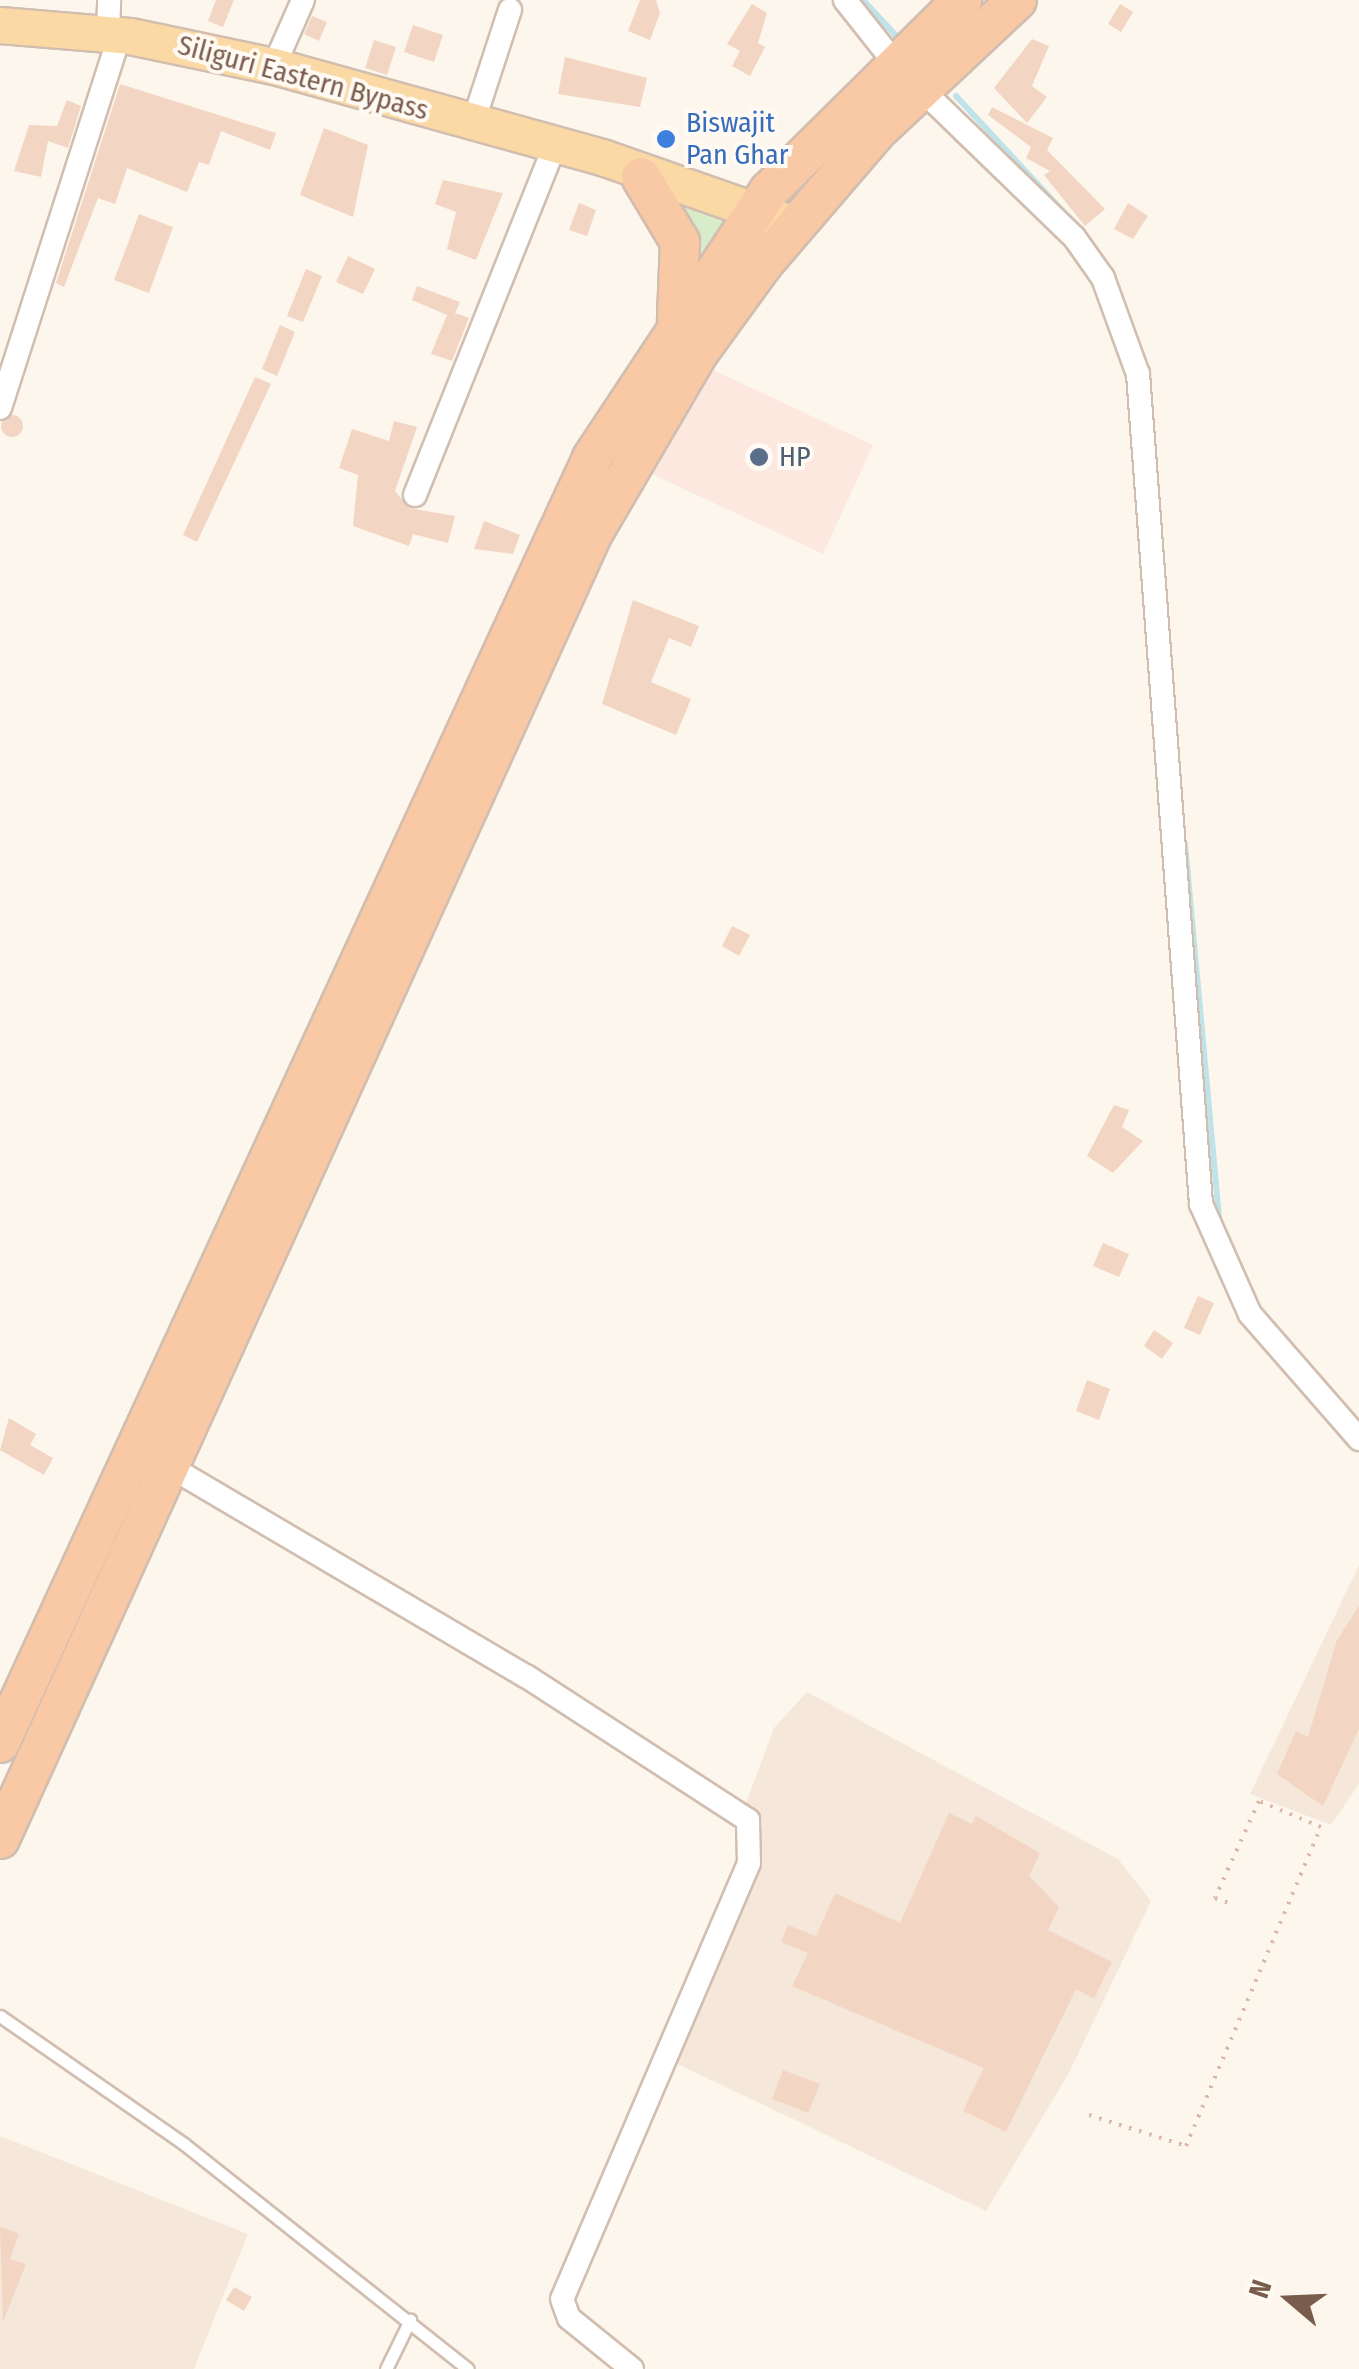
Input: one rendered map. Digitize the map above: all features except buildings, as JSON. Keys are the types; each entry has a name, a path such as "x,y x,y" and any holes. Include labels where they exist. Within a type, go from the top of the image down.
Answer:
{"highway":[{"path":"0,1839 174,1469 592,535 698,352 962,0"},
{"path":"0,1744 170,1390 546,544 675,326 762,200 907,76 1017,0"},
{"path":"641,176 680,242 675,326"}],"main road":[{"name":"Siliguri Eastern Bypass","path":"0,25 112,22 602,157 641,176 762,200"},
{"name":"Siliguri Eastern Bypass","path":"602,157 642,158 762,200"},
{"path":"762,200 804,215"}],"street":[{"path":"274,66 304,0"},
{"path":"845,0 907,76 1074,236 1103,278 1138,374 1202,1204 1250,1314 1359,1439"},
{"path":"474,123 510,10"},
{"path":"0,408 112,22"},
{"path":"415,495 555,144"},
{"path":"174,1469 526,1676 748,1820 750,1864 562,2300 569,2318 632,2369"}],"lane":[{"path":"0,2016 184,2144 468,2369"},
{"path":"386,2369 410,2320"}],"path":[{"path":"1089,2115 1186,2146 1321,1828 1259,1801 1215,1898 1229,1904"}],"shaded area":[{"name":"HP","path":"705,366 873,445 823,554 643,470"},
{"path":"1359,1565 1359,1784 1331,1825 1250,1794"},
{"path":"807,1692 1118,1859 1151,1901 1069,2073 986,2211 667,2059 757,1874 762,1825 743,1811 774,1728"},
{"path":"0,2136 248,2234 194,2369 0,2369"}],"green space":[{"path":"669,194 732,214 698,264 695,265"}],"waterway":[{"path":"863,0 900,40"},
{"path":"956,96 1067,216"},
{"path":"1111,274 1146,369"},
{"path":"1185,844 1220,1225"}],"place":[{"name":"Biswajit Pan Ghar","path":"666,139"},
{"name":"HP","path":"759,457"}]}
